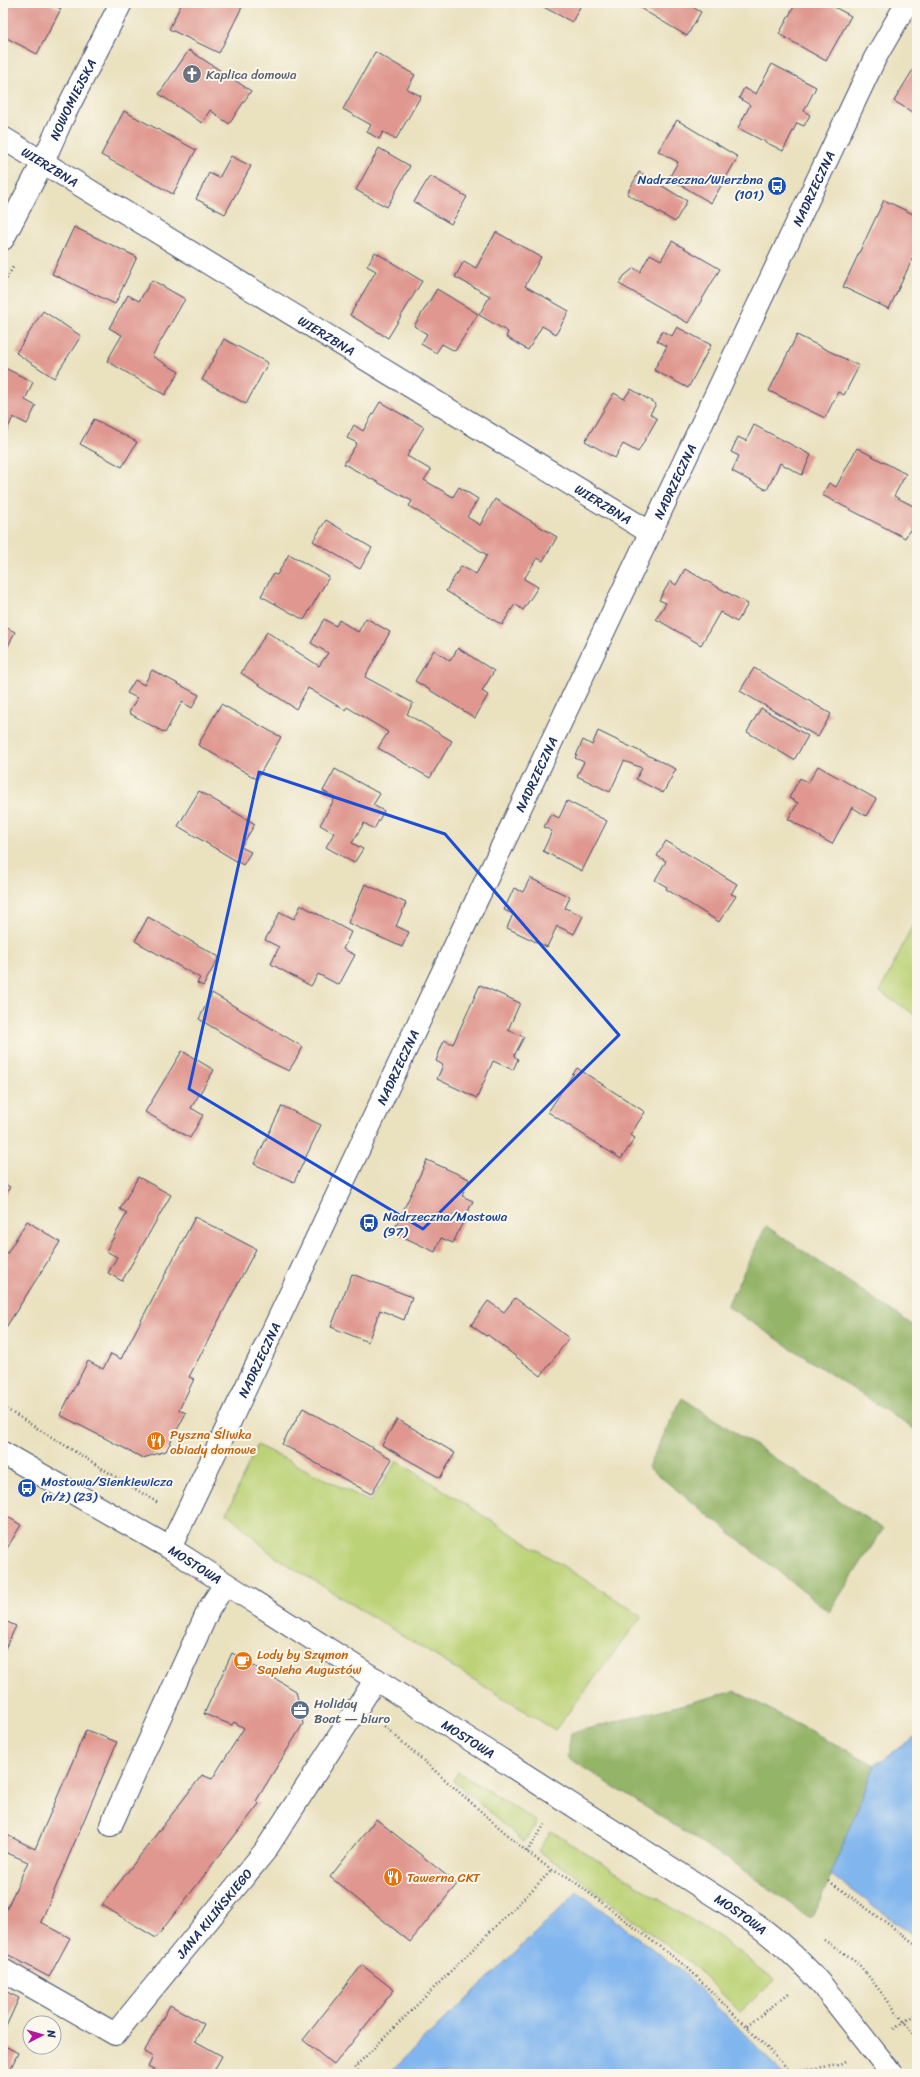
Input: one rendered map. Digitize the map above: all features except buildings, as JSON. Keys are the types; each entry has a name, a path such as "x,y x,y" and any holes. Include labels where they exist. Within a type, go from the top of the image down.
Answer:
{"street":[{"name":"NOWOMIEJSKA","path":"3,239 43,162 63,117 121,3"},
{"name":"NADRZECZNA","path":"170,1548 875,58 907,3"},
{"name":"WIERZBNA","path":"3,138 651,533"},
{"name":"MOSTOWA","path":"3,1453 170,1548 760,1926 803,1963 892,2074"},
{"path":"111,1825 209,1609 226,1584"},
{"name":"JANA KILIŃSKIEGO","path":"3,1970 115,2034 265,1851 361,1705 376,1679"}],"path":[{"path":"361,1705 527,1852 552,1870 568,1877 689,1969 790,2071 840,2065 847,2061"},
{"path":"527,1852 549,1818"},
{"path":"361,2074 355,2067 552,1870"},
{"path":"829,1881 917,1945"},
{"path":"866,1973 917,2038"},
{"path":"747,2026 794,1990"},
{"path":"891,2030 917,2013"}],"highlighted area":[{"path":"259,772 445,834 619,1035 423,1229 189,1089"}],"green space":[{"path":"917,918 917,1016 880,992"},
{"path":"766,1226 917,1328 917,1431 727,1306"},
{"path":"682,1398 883,1529 829,1612 648,1467"},
{"path":"257,1445 370,1502 397,1461 642,1616 555,1730 274,1556 227,1513"},
{"path":"735,1691 875,1765 829,1881 811,1919 740,1867 567,1757 571,1733"},
{"path":"458,1772 537,1822 524,1842 453,1780"},
{"path":"551,1831 723,1940 775,1980 740,2012 693,1965 573,1874 538,1851"}],"water":[{"path":"917,1735 917,1937 831,1875 875,1765"},
{"path":"578,1892 685,1974 784,2074 394,2074 391,2071"}],"pier":[{"path":"912,2022 917,2029 917,2074 856,2074 849,2065"}],"place":[{"name":"Kaplica domowa","path":"192,74"},
{"name":"Nadrzeczna/Wierzbna (101)","path":"777,186"},
{"name":"Nadrzeczna/Mostowa (97)","path":"369,1223"},
{"name":"Pyszna Śliwka obiady domowe","path":"156,1441"},
{"name":"Mostowa/Sienkiewicza (n/ż) (23)","path":"27,1488"},
{"name":"Lody by Szymon Sapieha Augustów","path":"243,1661"},
{"name":"Holiday Boat — biuro","path":"300,1710"},
{"name":"Tawerna CKT","path":"393,1877"}]}
